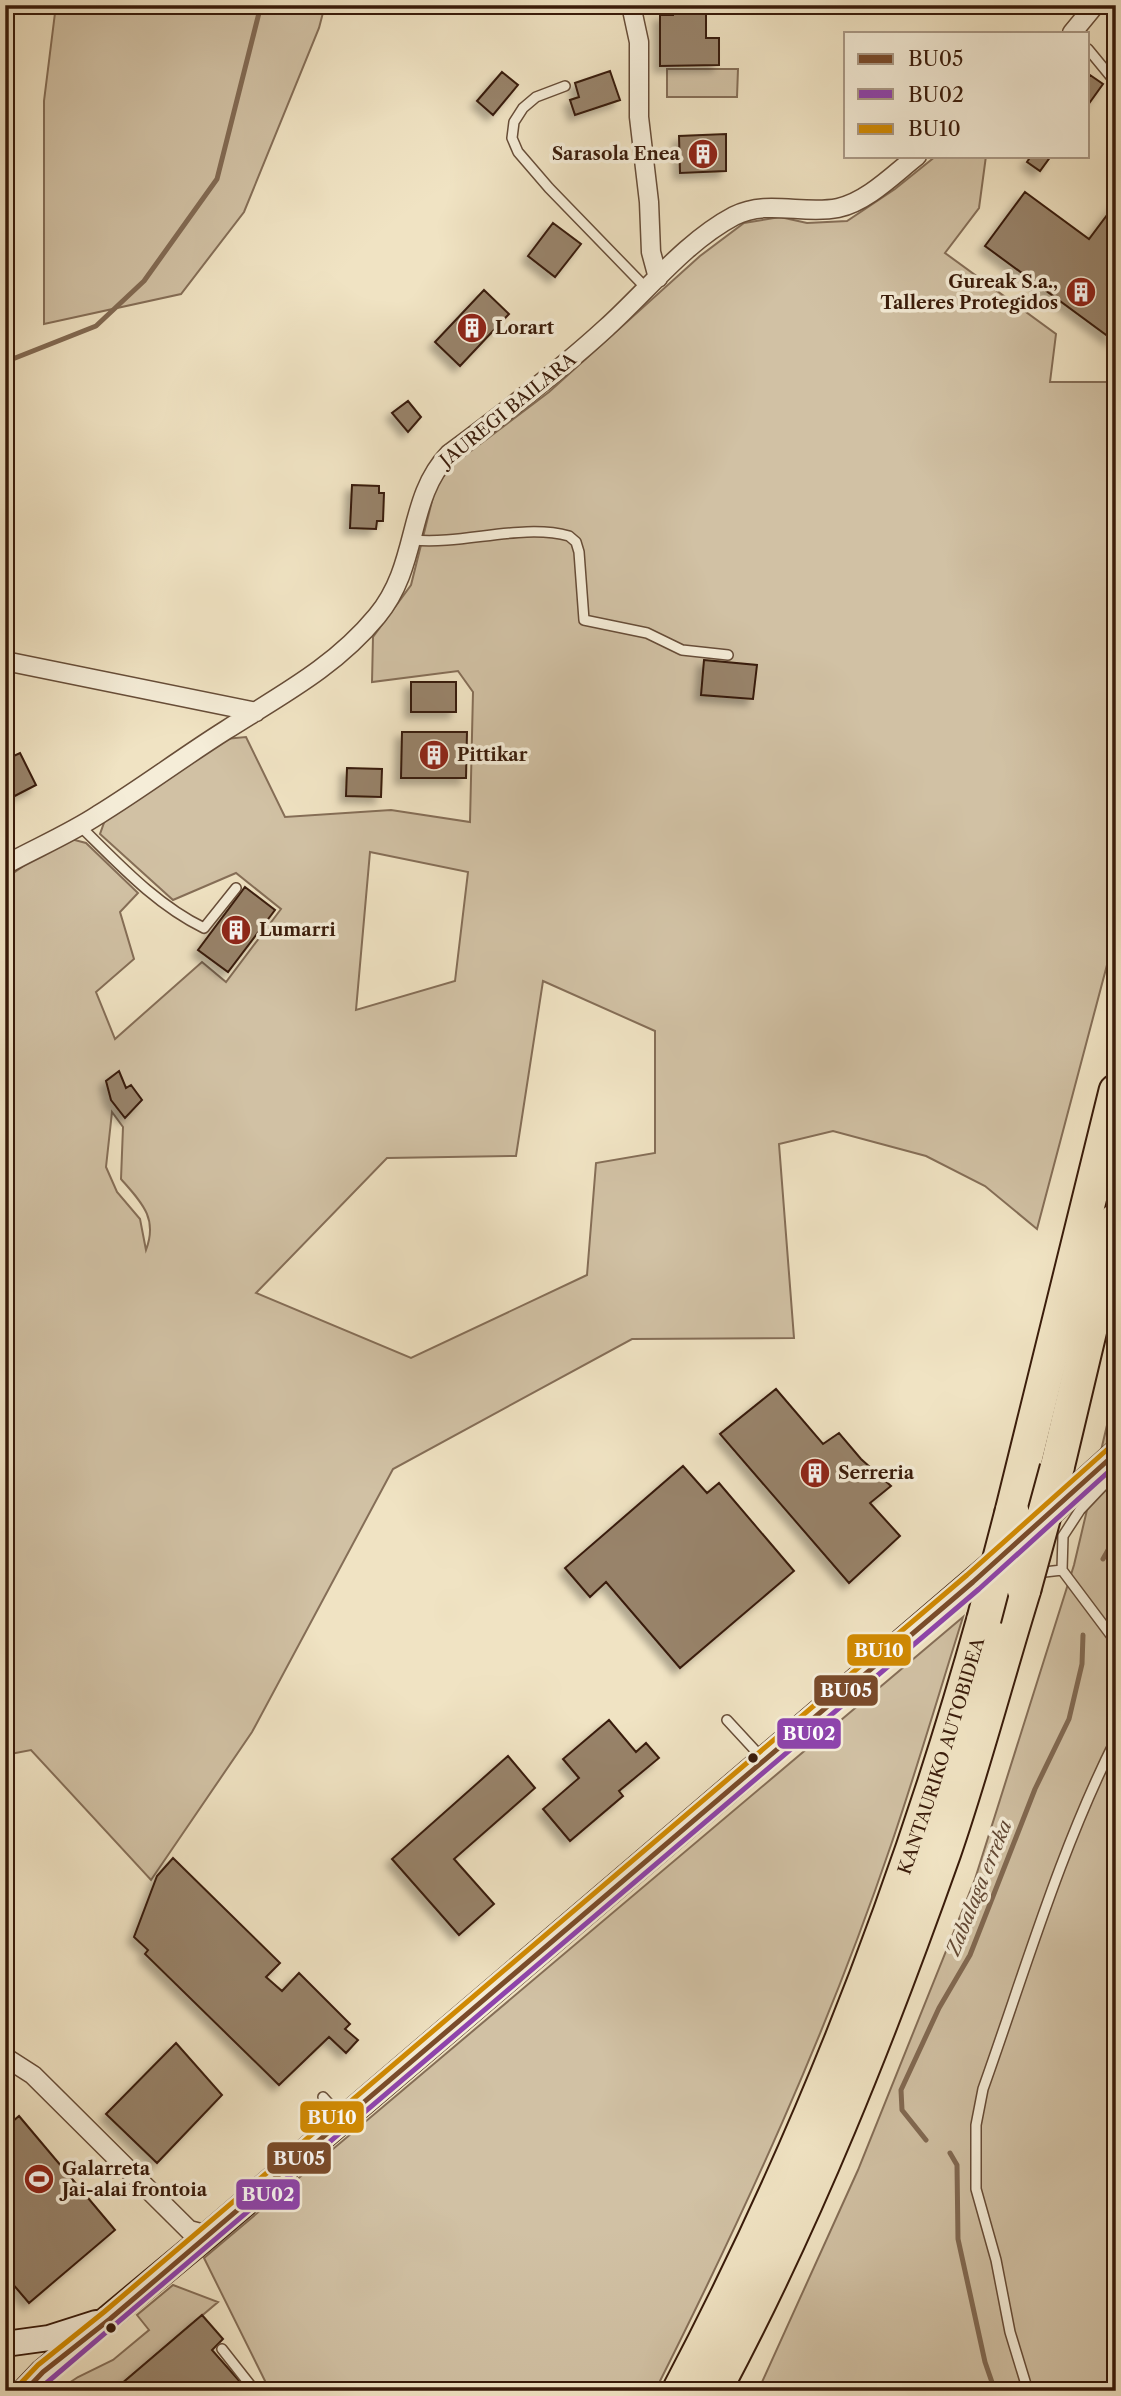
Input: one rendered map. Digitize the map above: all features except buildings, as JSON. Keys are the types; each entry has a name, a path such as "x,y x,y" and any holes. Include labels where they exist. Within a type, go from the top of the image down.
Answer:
{"highway":[{"name":"KANTAURIKO AUTOBIDEA","path":"679,2391 774,2202 916,1842 984,1619 1116,1091"},
{"name":"KANTAURIKO AUTOBIDEA","path":"714,2391 800,2216 876,2034 944,1850 1018,1580 1057,1468 1116,1220"}],"main road":[{"path":"25,2391 43,2372 110,2319 973,1582 1116,1453"},
{"path":"5,2344 49,2338 110,2319"}],"street":[{"path":"631,5 639,42 639,117 649,202 652,283"},
{"path":"1074,32 1095,5"},
{"name":"JAUREGI BAILARA","path":"5,866 79,825 318,674 345,651 379,614 395,590 414,540 423,493 436,467 449,454 553,375 652,283 732,217 754,207 816,210 840,207 861,199 914,158"},
{"path":"5,661 256,712"},
{"path":"5,2057 33,2075 189,2230 208,2235"}],"lane":[{"path":"1090,51 1116,83"},
{"path":"565,86 536,97 523,108 514,122 512,138 518,152 652,283"},
{"path":"414,540 438,542 513,535 569,536 576,542 579,552 584,620 647,633 682,650 728,655"},
{"path":"79,825 148,892 177,915 204,928 236,888"},
{"path":"1116,1472 1080,1510 1063,1536 1062,1570 1116,1642"},
{"path":"973,1582 1018,1580 1062,1570"},
{"path":"1102,1625 1116,1626"},
{"path":"727,1720 764,1760"},
{"path":"1028,2391 1010,2332 996,2260 976,2189 976,2126 983,2088 1068,1842 1090,1787 1116,1739"},
{"path":"324,2097 343,2120"},
{"path":"222,2349 255,2391"}],"shaded area":[{"path":"56,5 325,5 319,28 244,212 181,294 44,324 44,101"},
{"path":"667,69 738,69 737,97 667,97"},
{"path":"934,158 986,158 979,208 945,253 1056,334 1050,382 1116,382 1116,931 1037,1229 985,1186 926,1156 833,1131 779,1144 794,1338 632,1339 393,1469 252,1732 151,1880 31,1750 5,1755 5,879 71,839 86,843 138,893 120,912 134,959 96,992 115,1039 202,962 226,982 281,909 236,873 173,900 100,834 105,820 225,739 246,737 285,817 391,810 470,822 473,692 458,671 372,682 373,637 411,585 436,485 455,463 549,392 700,256 744,223 780,217 807,223 847,221 895,189","holes":["370,852 468,872 455,981 356,1010","543,981 655,1031 655,1153 596,1163 587,1275 411,1358 256,1293 387,1158 516,1156","112,1112 123,1127 121,1179 141,1204 149,1220 146,1250 140,1219 117,1192 106,1167"]},
{"path":"1116,1387 1116,2391 758,2391 858,2170 975,1879 1074,1565"},
{"path":"963,1617 901,1816 840,1985 752,2190 655,2391 270,2391 204,2258"},
{"path":"173,2285 218,2302 113,2391 57,2391 113,2360 149,2330 137,2315"}],"waterway":[{"path":"5,362 96,326 144,281 217,179 261,5"},
{"name":"Zabalaga erreka","path":"1103,1559 1116,1536"},
{"name":"Zabalaga erreka","path":"926,2140 902,2110 901,2090 939,2008 970,1955 1035,1789 1069,1719 1082,1664 1083,1635"},
{"name":"Zabalaga erreka","path":"950,2153 957,2165 958,2239 985,2362 995,2391"}],"transit line":[{"name":"BU10","path":"19,2385 38,2365 104,2312 967,1575 1110,1447"},
{"name":"BU05","path":"25,2391 43,2372 110,2319 973,1582 1116,1453"},
{"name":"BU02","path":"37,2391 979,1589 1116,1465"}],"place":[{"name":"Sarasola Enea","path":"703,154"},
{"name":"Gureak S.a., Talleres Protegidos","path":"1081,292"},
{"name":"Lorart","path":"472,328"},
{"name":"Pittikar","path":"434,755"},
{"name":"Lumarri","path":"236,930"},
{"name":"Serreria","path":"815,1473"},
{"name":"Galarreta Jai-alai frontoia","path":"39,2179"}]}
